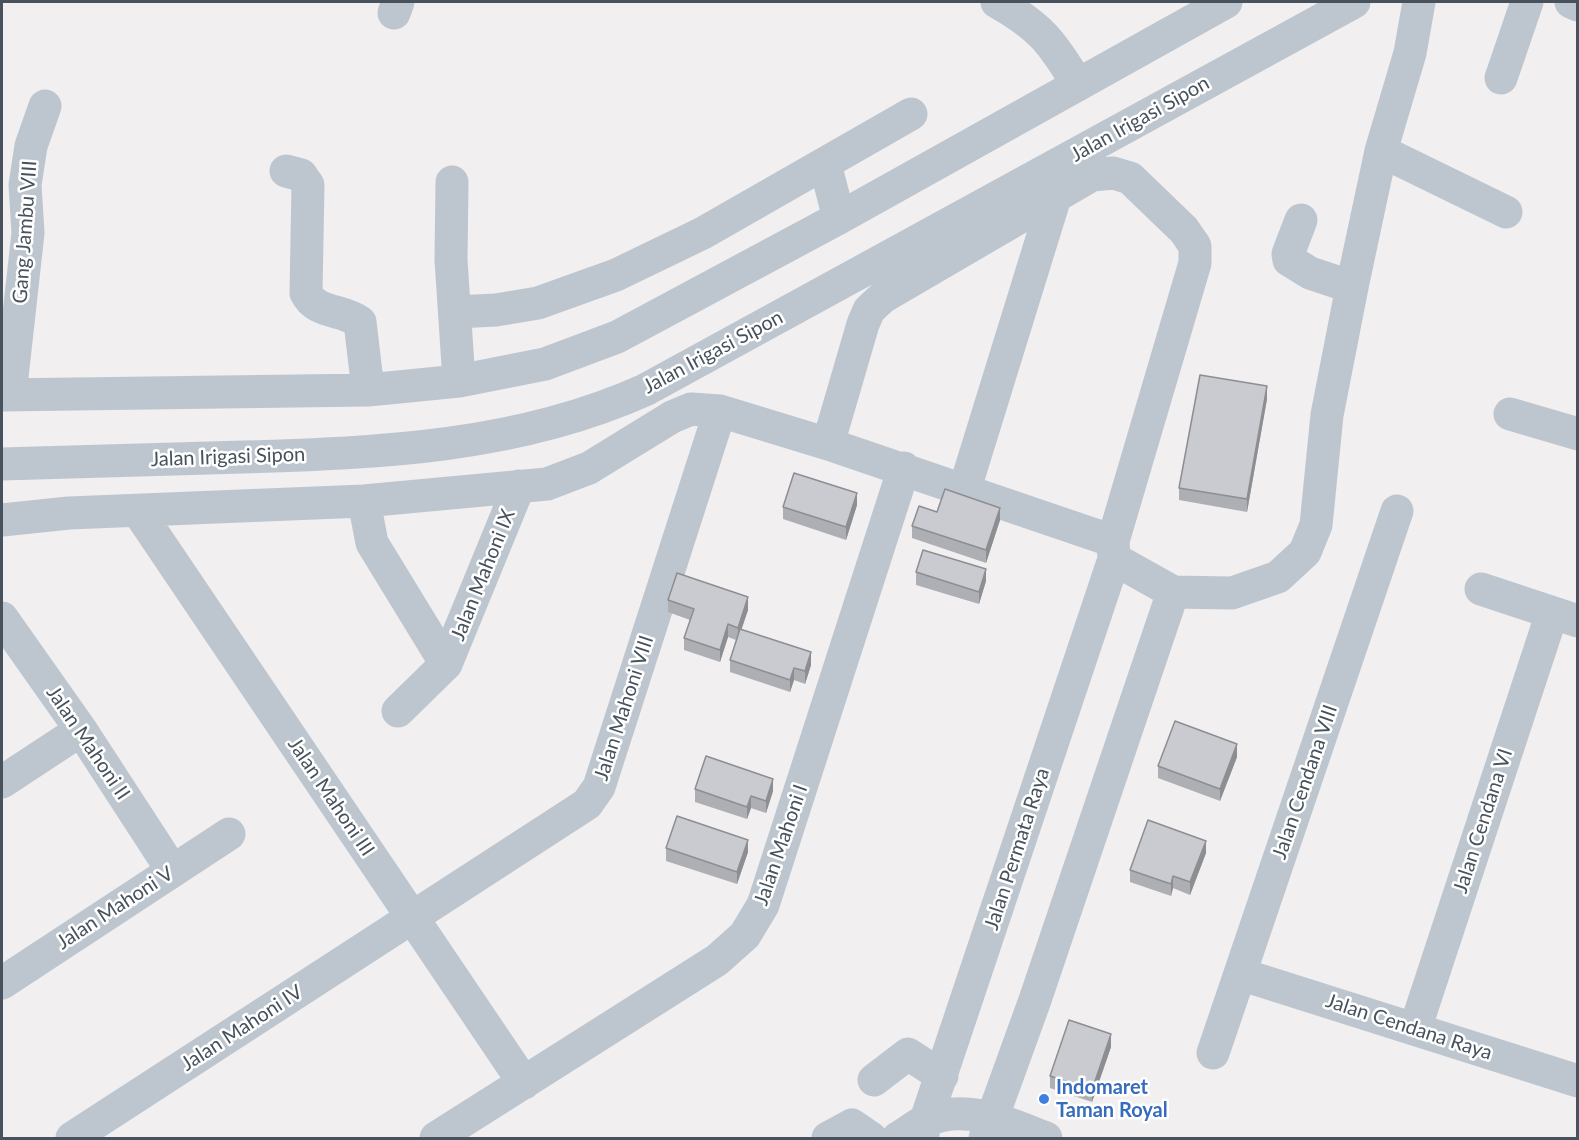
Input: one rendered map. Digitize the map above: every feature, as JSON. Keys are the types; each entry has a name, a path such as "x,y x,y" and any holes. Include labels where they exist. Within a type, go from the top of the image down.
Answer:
{"street":[{"path":"997,2 1028,20 1055,47 1078,85"},
{"path":"6,395 368,390 459,381 535,366 585,351 617,337 839,218 1226,2"},
{"name":"Jalan Irigasi Sipon","path":"2,464 386,452 518,432 607,407 645,390 1354,2"},
{"path":"2,520 138,511 364,501 547,484 590,468 672,417 691,410 720,411 964,488 1114,550 1173,592 1232,593 1278,577 1305,552 1316,525 1327,416 1352,287 1381,152 1410,53 1419,2"},
{"path":"1501,78 1527,2"},
{"path":"1571,2 1578,5"},
{"name":"Gang Jambu VIII","path":"6,395 28,233 25,185 31,146 45,106"},
{"path":"456,312 496,310 538,303 616,275 704,233 911,114"},
{"path":"1381,152 1506,212"},
{"path":"825,164 839,218"},
{"path":"285,171 301,175 307,180 308,185 306,293 310,300 320,308 360,322 368,390"},
{"name":"Jalan Permata Raya","path":"828,444 856,346 869,310 883,297 1092,175 1113,173 1130,178 1184,230 1195,246 1195,263 1114,550 924,1129"},
{"path":"452,182 451,260 459,381"},
{"path":"964,488 1055,197"},
{"path":"1301,220 1288,254 1289,260 1310,273 1352,287"},
{"name":"Jalan Mahoni VIII","path":"412,918 587,804 599,787 720,411"},
{"path":"1510,414 1578,434"},
{"name":"Jalan Mahoni I","path":"436,1138 717,960 745,935 763,905 904,468"},
{"name":"Jalan Mahoni IX","path":"398,711 447,664 519,486"},
{"name":"Jalan Mahoni IX","path":"364,501 372,543 447,664"},
{"name":"Jalan Mahoni III","path":"138,511 524,1083"},
{"name":"Jalan Cendana VIII","path":"1213,1053 1240,974 1368,562 1397,511"},
{"path":"1481,589 1564,617"},
{"path":"989,1128 1035,1000 1173,592"},
{"name":"Jalan Cendana VI","path":"1415,1029 1564,617"},
{"name":"Jalan Mahoni II","path":"2,618 81,730 172,870"},
{"path":"2,782 81,730"},
{"name":"Jalan Mahoni V","path":"2,982 229,834"},
{"name":"Jalan Mahoni IV","path":"72,1138 412,918"},
{"name":"Jalan Cendana Raya","path":"1240,974 1577,1078"},
{"path":"874,1080 908,1054 942,1076"},
{"path":"898,1138 961,1113 989,1128 1046,1138"},
{"path":"828,1138 852,1125 871,1138"}],"building":[{"path":"1200,375 1267,386 1247,499 1179,488"},
{"path":"794,473 857,493 846,527 783,507"},
{"path":"945,489 1000,508 986,550 912,526 919,506 937,512"},
{"path":"923,550 986,569 979,592 916,572"},
{"path":"677,573 748,597 738,628 728,624 720,650 684,638 694,609 668,600"},
{"path":"740,629 811,652 805,671 794,668 790,680 730,660"},
{"path":"1175,721 1237,744 1220,789 1158,766"},
{"path":"706,756 773,779 766,801 751,796 747,807 695,789"},
{"path":"677,816 748,840 737,872 666,848"},
{"path":"1148,820 1206,841 1190,882 1173,876 1171,884 1130,870"},
{"path":"1069,1020 1111,1034 1092,1090 1050,1076"}],"place":[{"name":"Indomaret Taman Royal","path":"1044,1099"}]}
